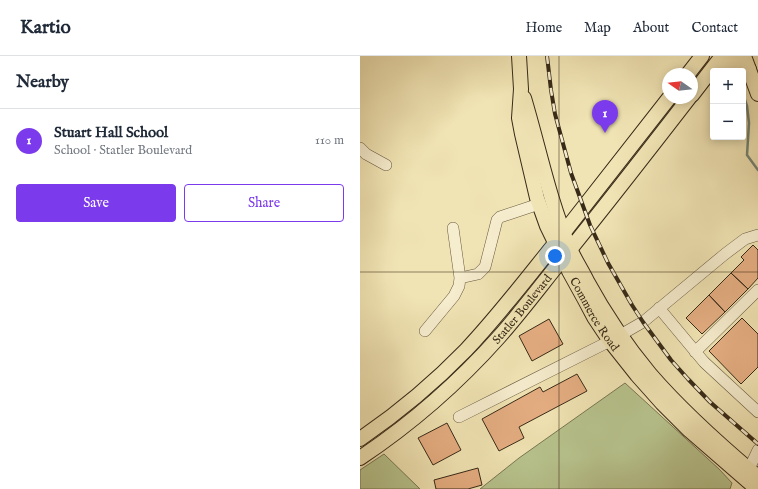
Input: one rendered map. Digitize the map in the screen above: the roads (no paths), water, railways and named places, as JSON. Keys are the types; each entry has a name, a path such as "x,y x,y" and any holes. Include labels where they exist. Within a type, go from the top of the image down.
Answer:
{"main road":[{"name":"Commerce Road","path":"519,56 521,89 519,118 536,198 547,226 559,237"},
{"path":"693,68 702,56"},
{"path":"698,87 719,60 724,62 743,62 758,94"},
{"name":"Commerce Road","path":"521,89 532,125 559,237 567,254 601,306 636,375 662,404 689,430 748,478 757,489"},
{"name":"Statler Boulevard","path":"360,439 416,396 456,360 496,317 664,104"},
{"name":"Statler Boulevard","path":"360,458 414,418 450,387 498,338 567,254 684,104"}],"street":[{"path":"360,148 366,154 386,165"},
{"path":"460,278 478,274 485,268 497,220 500,217 539,204"},
{"path":"425,331 454,296 459,286 460,278 453,228"},
{"path":"459,417 616,338 643,322 725,254 745,239 758,235"},
{"path":"695,352 758,290"},
{"path":"659,308 704,362 758,412"},
{"path":"748,478 758,450"}],"waterway":[{"path":"746,103 749,123 747,155 758,170"}],"railway":[{"path":"547,56 555,114 571,173 590,225 608,263 643,322 671,360 710,402 758,444"}],"place":[{"name":"Stuart Hall School","path":"605,133"}]}
